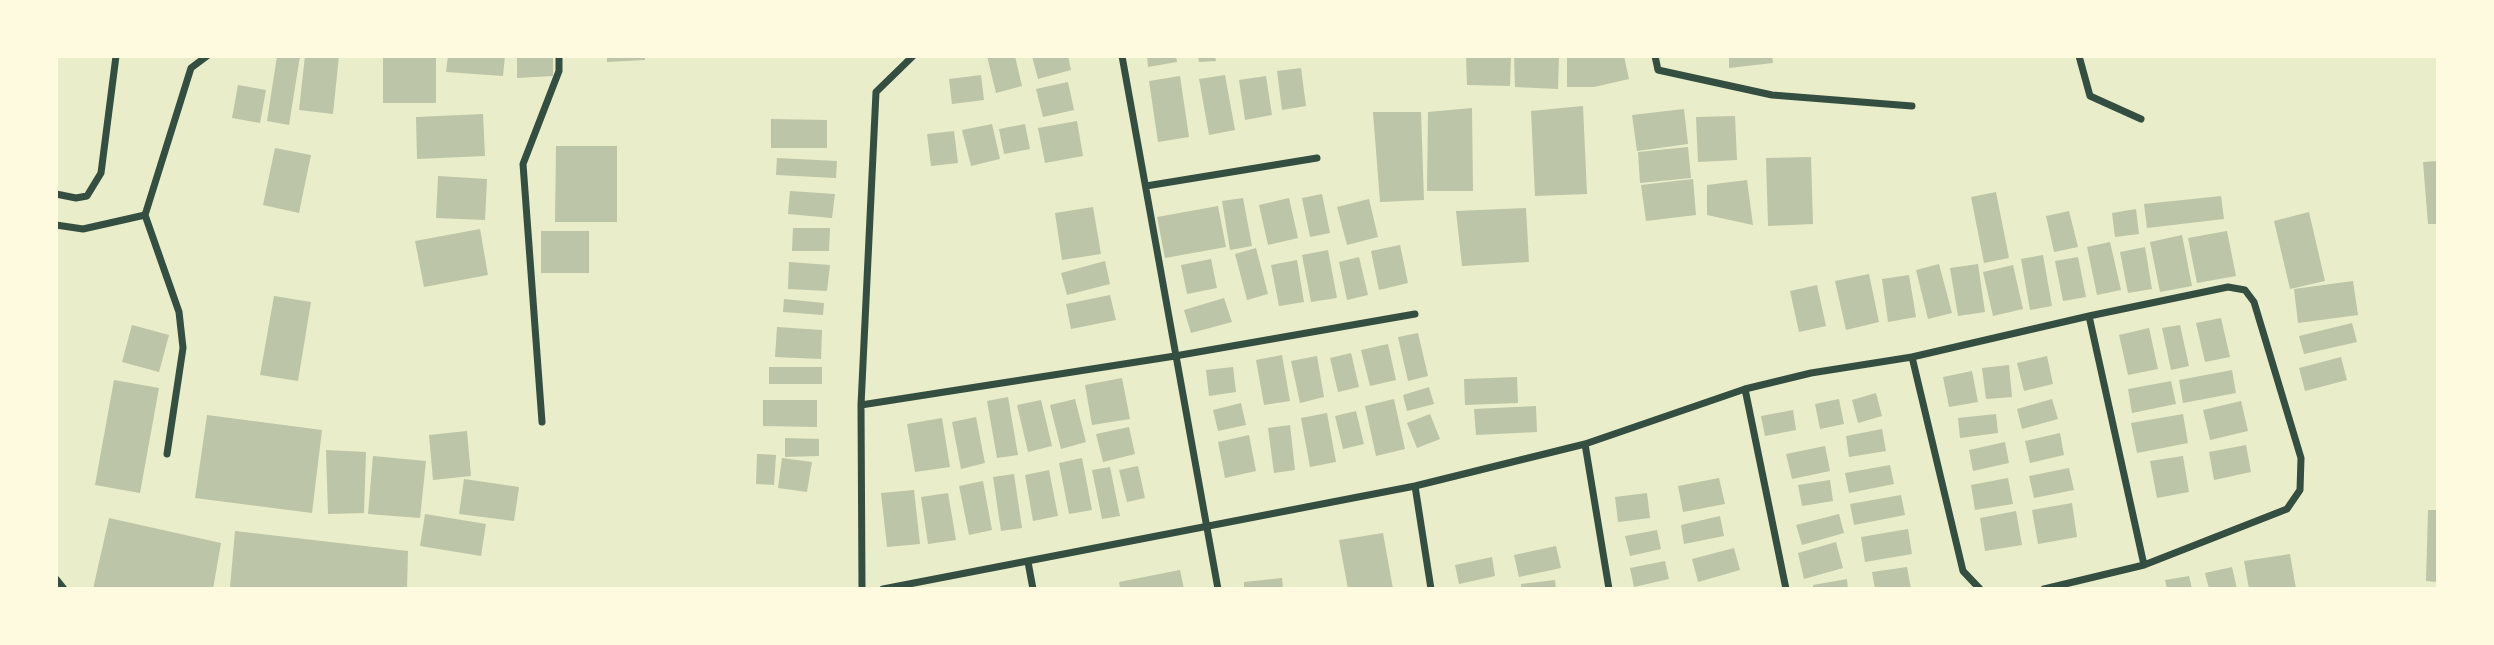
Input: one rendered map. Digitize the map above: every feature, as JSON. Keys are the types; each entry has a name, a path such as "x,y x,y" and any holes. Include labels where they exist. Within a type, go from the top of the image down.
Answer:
{"street":[{"path":"56,194 76,198 87,196 101,173 116,56"},
{"path":"167,454 183,348 179,312 145,215 191,68 207,56"},
{"path":"542,422 523,164 559,71 559,56"},
{"path":"862,589 861,405 876,92 913,56"},
{"path":"1122,56 1218,589"},
{"path":"1655,56 1658,70 1772,95 1912,106"},
{"path":"2079,56 2090,96 2141,119"},
{"path":"1146,186 1317,158"},
{"path":"56,225 83,229 145,215"},
{"path":"883,589 1415,486 1585,444 1745,389 1811,373 1912,357 2228,287 2245,290 2254,302 2301,458 2300,490 2287,509 2144,565 2044,589"},
{"path":"861,405 1175,356 1415,313"},
{"path":"2089,316 2144,565"},
{"path":"1912,357 1963,571 1979,589"},
{"path":"1745,389 1786,589"},
{"path":"1585,444 1609,589"},
{"path":"1415,486 1432,589"},
{"path":"1028,562 1033,589"},
{"path":"56,579 64,589"}],"building":[{"path":"277,56 300,56 289,125 267,121"},
{"path":"305,56 339,56 333,114 299,110"},
{"path":"383,56 436,56 436,103 383,103"},
{"path":"448,56 505,56 503,76 446,72"},
{"path":"517,56 553,56 553,76 517,78"},
{"path":"607,56 645,56 645,60 607,62"},
{"path":"987,56 1015,56 1022,86 996,93"},
{"path":"1032,56 1068,56 1071,70 1038,79"},
{"path":"1147,56 1176,56 1177,62 1148,67"},
{"path":"1198,56 1215,56 1216,61 1199,62"},
{"path":"1466,56 1511,56 1510,86 1467,85"},
{"path":"1514,56 1559,56 1558,89 1515,87"},
{"path":"1567,56 1624,56 1629,79 1594,87 1567,87"},
{"path":"1729,56 1772,56 1773,63 1729,68"},
{"path":"1301,68 1306,106 1282,110 1277,71"},
{"path":"981,75 984,100 952,104 949,79"},
{"path":"1225,75 1235,130 1209,135 1199,79"},
{"path":"1180,76 1189,137 1158,142 1149,81"},
{"path":"1266,76 1272,115 1245,120 1239,80"},
{"path":"1068,82 1074,110 1043,117 1036,89"},
{"path":"238,85 266,90 260,123 232,118"},
{"path":"1583,106 1587,194 1535,196 1531,111"},
{"path":"1472,108 1473,191 1427,191 1428,112"},
{"path":"1684,109 1688,144 1637,151 1632,115"},
{"path":"1373,112 1421,112 1424,200 1380,202"},
{"path":"483,114 485,156 417,159 416,117"},
{"path":"1735,116 1737,160 1698,162 1696,117"},
{"path":"771,119 827,120 827,148 771,148"},
{"path":"1077,121 1083,156 1045,163 1038,128"},
{"path":"992,124 1000,159 971,166 962,130"},
{"path":"1025,124 1030,149 1004,154 999,129"},
{"path":"954,131 958,163 931,166 927,134"},
{"path":"556,146 617,146 617,222 555,222"},
{"path":"1688,147 1691,178 1640,183 1638,152"},
{"path":"275,148 311,155 299,213 263,205"},
{"path":"1811,157 1813,224 1768,226 1766,158"},
{"path":"777,158 837,161 836,178 776,175"},
{"path":"2438,161 2438,224 2428,224 2423,162"},
{"path":"438,176 487,179 485,220 436,218"},
{"path":"1693,179 1696,215 1646,221 1641,185"},
{"path":"1747,180 1753,225 1707,215 1707,185"},
{"path":"790,191 835,194 832,218 788,214"},
{"path":"1996,192 2009,258 1984,263 1971,197"},
{"path":"1322,194 1330,233 1310,237 1302,198"},
{"path":"2221,196 2224,219 2147,228 2144,204"},
{"path":"1243,198 1252,246 1230,250 1222,201"},
{"path":"1289,198 1298,238 1268,245 1259,205"},
{"path":"1369,199 1378,237 1347,245 1337,207"},
{"path":"1218,206 1226,247 1165,258 1157,217"},
{"path":"1093,207 1101,254 1062,260 1055,213"},
{"path":"1526,208 1529,262 1462,266 1456,211"},
{"path":"2136,209 2139,234 2115,237 2112,213"},
{"path":"2069,211 2078,247 2054,252 2046,216"},
{"path":"2309,212 2325,281 2290,289 2274,221"},
{"path":"793,228 830,228 829,251 792,251"},
{"path":"480,229 488,275 424,287 415,241"},
{"path":"541,231 589,231 589,273 541,273"},
{"path":"2227,231 2236,276 2197,283 2188,238"},
{"path":"2182,235 2192,286 2160,292 2150,242"},
{"path":"2110,242 2121,290 2097,295 2087,247"},
{"path":"1400,245 1408,283 1379,290 1371,251"},
{"path":"2145,247 2152,289 2128,293 2120,252"},
{"path":"1256,248 1268,294 1247,300 1235,254"},
{"path":"1328,250 1337,298 1311,302 1302,255"},
{"path":"2043,255 2052,306 2030,310 2021,259"},
{"path":"1359,257 1368,295 1347,300 1339,262"},
{"path":"2078,257 2086,297 2063,301 2055,261"},
{"path":"1211,259 1217,288 1187,294 1181,265"},
{"path":"1297,260 1304,302 1279,306 1271,265"},
{"path":"1105,261 1110,284 1067,295 1061,273"},
{"path":"789,262 830,265 827,291 788,289"},
{"path":"1939,264 1952,313 1928,319 1916,270"},
{"path":"1978,264 1985,312 1958,316 1950,268"},
{"path":"2013,265 2023,309 1993,316 1983,272"},
{"path":"1869,274 1879,322 1846,330 1835,281"},
{"path":"1909,275 1916,317 1888,322 1882,279"},
{"path":"2353,281 2358,315 2298,323 2294,289"},
{"path":"1817,285 1826,326 1799,332 1790,291"},
{"path":"1110,295 1116,320 1071,329 1066,304"},
{"path":"274,296 311,302 298,381 260,375"},
{"path":"1224,298 1232,322 1191,333 1184,310"},
{"path":"784,299 824,303 823,315 783,312"},
{"path":"2221,318 2230,357 2205,362 2196,323"},
{"path":"2352,323 2357,342 2304,354 2299,336"},
{"path":"132,325 169,335 159,372 122,362"},
{"path":"2180,325 2189,366 2171,370 2162,328"},
{"path":"777,327 822,330 821,359 775,357"},
{"path":"2149,328 2158,369 2128,375 2119,335"},
{"path":"1418,333 1428,376 1408,381 1398,337"},
{"path":"1388,344 1396,380 1370,386 1361,350"},
{"path":"1351,353 1359,387 1338,392 1330,358"},
{"path":"1282,355 1290,401 1264,405 1256,360"},
{"path":"1317,356 1324,397 1300,403 1291,361"},
{"path":"2047,356 2053,384 2024,391 2017,363"},
{"path":"2341,357 2347,380 2305,391 2299,368"},
{"path":"2009,365 2012,397 1986,399 1982,368"},
{"path":"769,367 822,367 822,384 769,384"},
{"path":"1233,367 1236,392 1209,396 1206,370"},
{"path":"2232,370 2236,393 2183,403 2179,380"},
{"path":"1972,371 1978,402 1949,407 1943,377"},
{"path":"1517,377 1518,403 1465,405 1464,379"},
{"path":"1122,378 1130,419 1092,425 1085,385"},
{"path":"114,380 159,388 140,493 95,485"},
{"path":"2171,381 2176,404 2132,413 2128,389"},
{"path":"1429,387 1434,404 1407,411 1403,395"},
{"path":"1876,393 1882,416 1858,423 1852,400"},
{"path":"1008,397 1018,455 997,458 987,401"},
{"path":"1075,399 1086,442 1061,449 1050,405"},
{"path":"1394,399 1405,449 1376,456 1365,406"},
{"path":"1839,399 1844,424 1820,429 1815,404"},
{"path":"2052,399 2058,419 2022,429 2017,409"},
{"path":"763,400 817,400 817,427 763,426"},
{"path":"1041,400 1052,446 1028,452 1017,405"},
{"path":"2241,401 2248,431 2210,440 2203,410"},
{"path":"1241,403 1246,425 1218,431 1213,410"},
{"path":"1536,406 1537,432 1476,435 1474,409"},
{"path":"1793,410 1796,430 1765,436 1761,416"},
{"path":"1356,411 1364,444 1343,449 1335,416"},
{"path":"1327,413 1336,462 1310,467 1301,418"},
{"path":"1430,414 1440,439 1417,448 1407,423"},
{"path":"1996,414 1998,433 1960,438 1958,418"},
{"path":"2183,414 2188,443 2137,453 2131,423"},
{"path":"207,415 322,430 312,513 195,498"},
{"path":"976,417 985,463 961,469 952,422"},
{"path":"942,418 950,467 915,472 907,424"},
{"path":"1290,425 1295,470 1274,473 1268,428"},
{"path":"1129,427 1135,454 1103,462 1096,434"},
{"path":"1882,429 1886,451 1849,457 1846,436"},
{"path":"467,431 471,476 433,480 429,435"},
{"path":"2060,433 2064,455 2030,463 2025,441"},
{"path":"1249,435 1256,471 1225,478 1218,442"},
{"path":"785,438 819,439 819,456 785,457"},
{"path":"2005,442 2009,463 1973,471 1969,450"},
{"path":"2246,445 2251,472 2214,480 2209,452"},
{"path":"1825,446 1830,471 1792,479 1786,454"},
{"path":"326,450 366,452 364,513 328,514"},
{"path":"757,454 776,455 774,485 756,484"},
{"path":"373,456 426,461 420,518 368,514"},
{"path":"2183,456 2189,492 2157,498 2150,461"},
{"path":"782,458 812,462 807,492 778,488"},
{"path":"1082,458 1092,510 1069,514 1059,463"},
{"path":"1890,465 1894,484 1849,493 1845,473"},
{"path":"1138,466 1145,498 1127,502 1119,470"},
{"path":"1110,467 1120,516 1102,519 1092,470"},
{"path":"2069,468 2074,490 2034,498 2029,476"},
{"path":"1049,470 1058,516 1033,521 1025,475"},
{"path":"1014,474 1022,528 1001,531 993,477"},
{"path":"1719,478 1725,504 1683,512 1678,486"},
{"path":"2008,478 2013,504 1975,510 1971,485"},
{"path":"464,479 519,487 514,521 459,514"},
{"path":"1830,480 1833,501 1802,506 1798,485"},
{"path":"983,481 992,530 969,535 959,486"},
{"path":"914,490 920,544 887,547 881,493"},
{"path":"948,493 956,540 928,544 921,497"},
{"path":"1647,493 1650,518 1618,522 1615,497"},
{"path":"1901,495 1905,515 1854,525 1850,504"},
{"path":"2072,503 2077,537 2038,544 2032,510"},
{"path":"2428,510 2438,510 2438,582 2426,581"},
{"path":"2016,511 2022,545 1985,551 1980,518"},
{"path":"425,514 486,524 481,556 420,546"},
{"path":"1839,514 1844,533 1802,545 1796,525"},
{"path":"1720,516 1724,536 1684,544 1681,525"},
{"path":"109,518 221,543 213,589 93,589"},
{"path":"1908,529 1912,554 1865,562 1861,537"},
{"path":"1657,530 1661,549 1630,556 1625,536"},
{"path":"235,531 408,551 407,589 230,587"},
{"path":"1383,533 1393,589 1348,589 1339,540"},
{"path":"1836,542 1843,568 1804,579 1798,553"},
{"path":"1556,546 1561,568 1519,577 1514,555"},
{"path":"1734,548 1740,570 1698,582 1692,559"},
{"path":"2290,554 2296,589 2249,589 2244,561"},
{"path":"1492,557 1495,576 1459,584 1455,565"},
{"path":"1665,561 1669,579 1634,587 1630,568"},
{"path":"1907,567 1911,589 1875,589 1872,572"},
{"path":"2232,567 2237,589 2209,589 2205,573"},
{"path":"1180,570 1184,589 1120,589 1119,582"},
{"path":"2189,576 2192,589 2167,589 2165,580"},
{"path":"1282,578 1283,589 1244,589 1244,582"},
{"path":"1847,579 1848,589 1813,589 1813,585"},
{"path":"1555,580 1556,589 1521,589 1521,584"}]}
